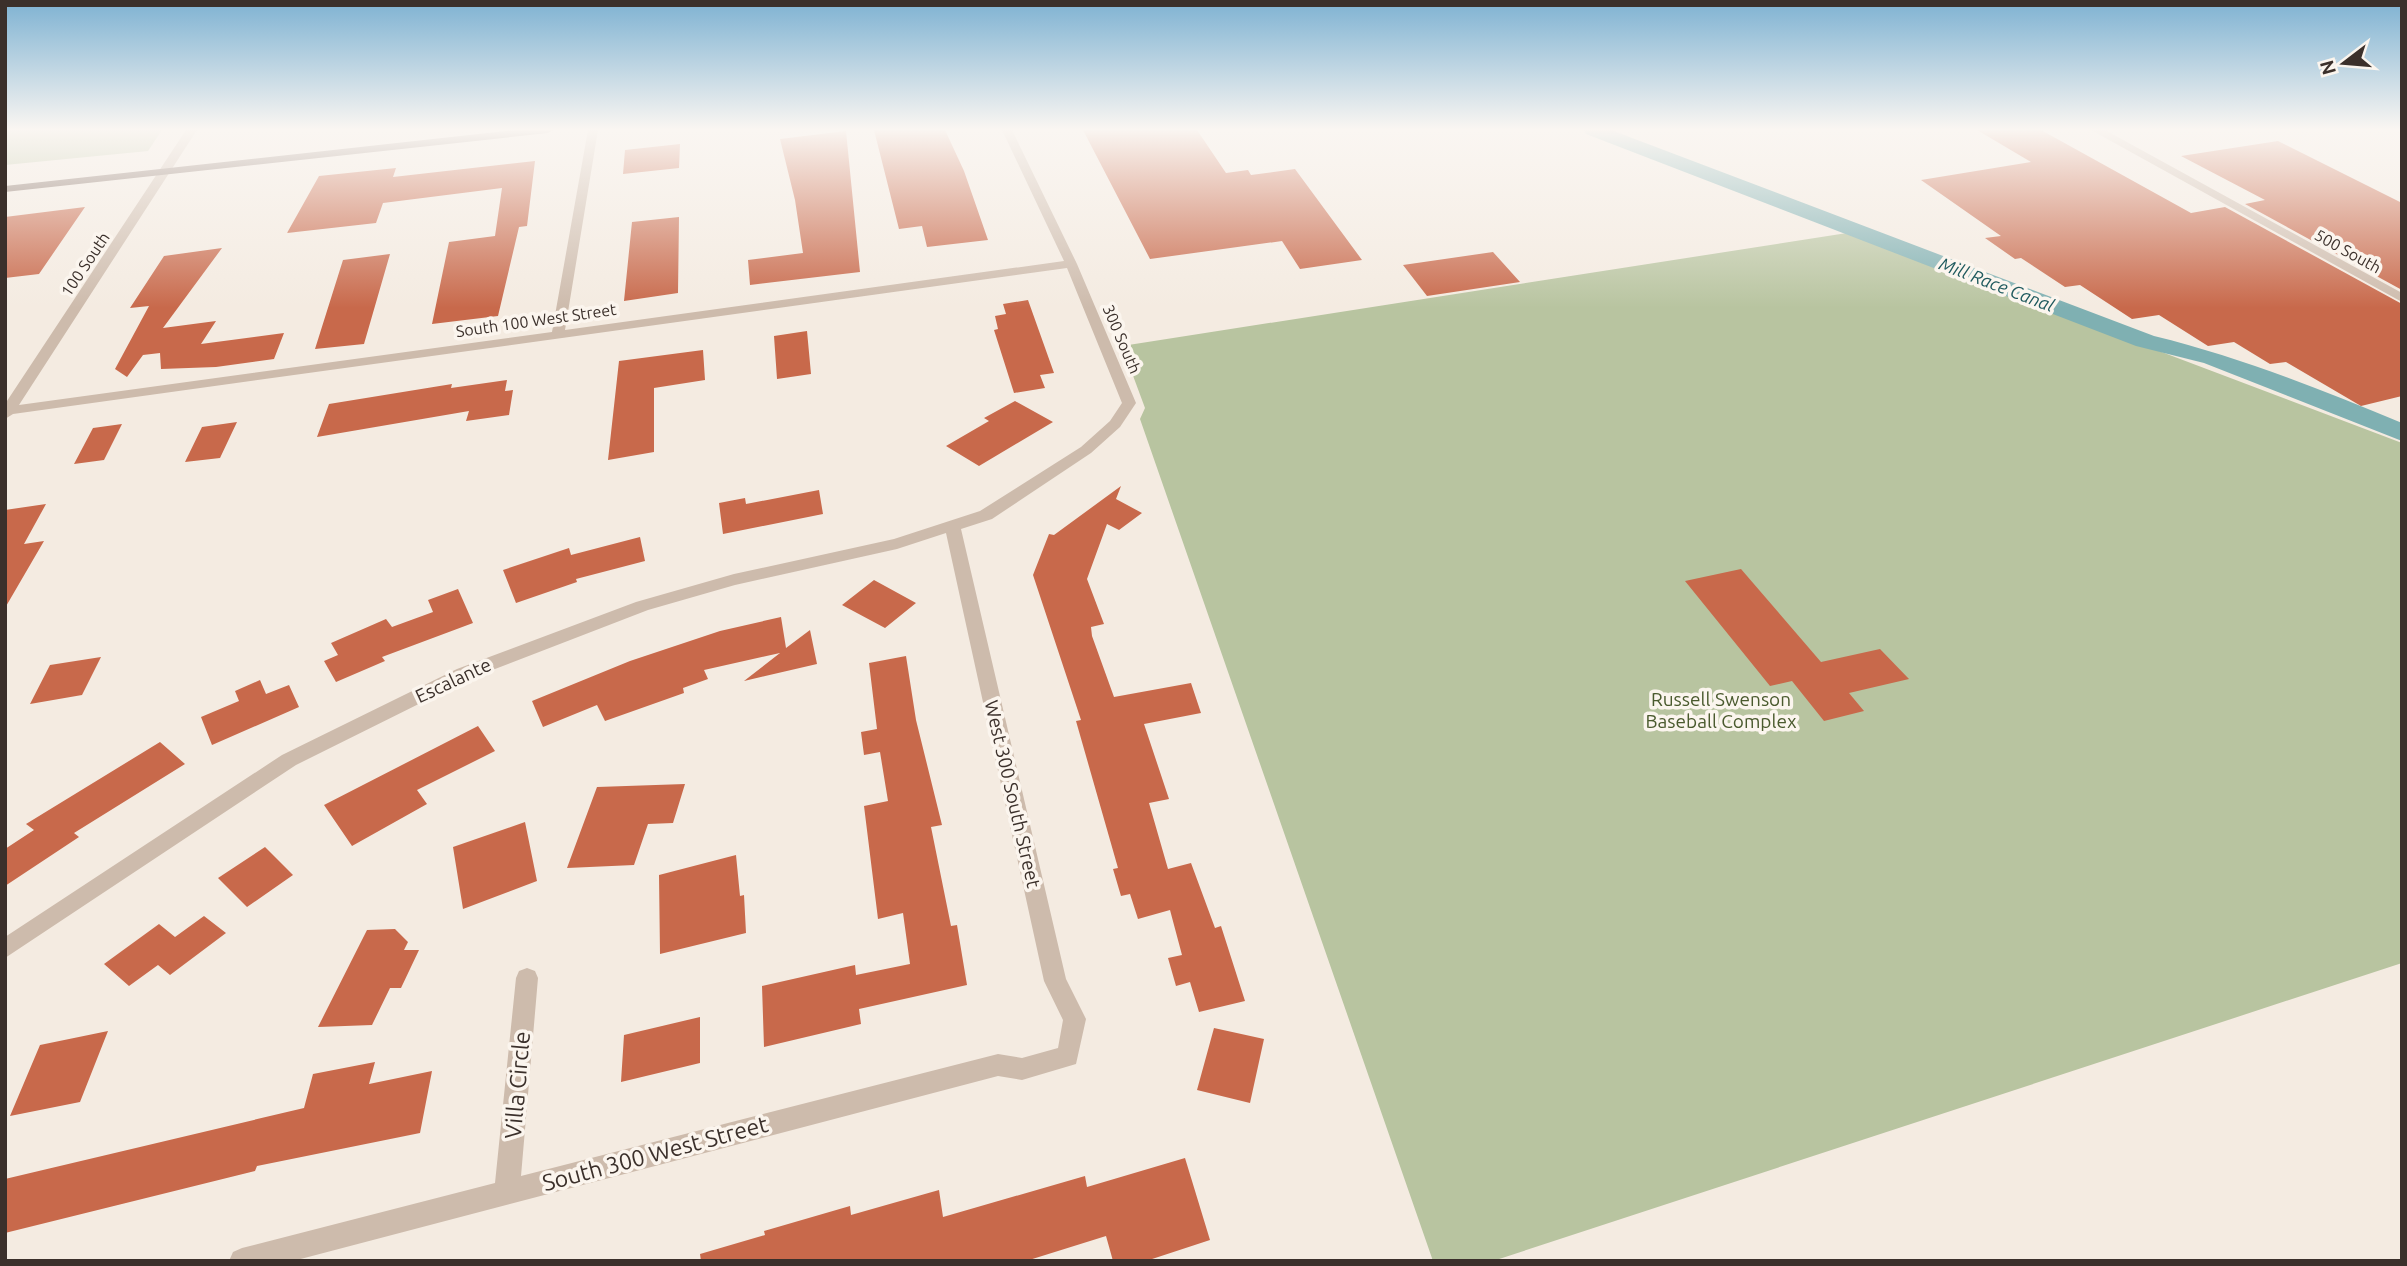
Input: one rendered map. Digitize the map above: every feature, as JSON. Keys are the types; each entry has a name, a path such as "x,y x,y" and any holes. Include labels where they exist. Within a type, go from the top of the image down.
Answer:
{"street":[{"name":"100 South","path":"6,412 154,189"},
{"path":"558,334 583,189"},
{"name":"300 South","path":"953,528 1003,505 1086,450 1115,424 1129,403 1071,264 1035,189"},
{"name":"500 South","path":"2204,189 2402,298"},
{"name":"South 100 West Street","path":"6,412 1071,264"},
{"name":"Escalante","path":"5,949 289,760 463,674 569,631 642,606 734,580 897,544 953,528"},
{"name":"West 300 South Street","path":"953,528 1055,981 1075,1019 1068,1056"},
{"name":"Villa Circle","path":"507,1192 527,978"},
{"name":"South 300 West Street","path":"242,1261 998,1065 1022,1069 1068,1056"}],"green space":[{"name":"Russell Swenson Baseball Complex","path":"1847,233 2402,443 2402,963 1493,1261 1433,1261 1140,419 1145,408 1122,346"}],"building":[{"path":"312,189 493,189 383,203 376,223 287,233"},
{"path":"502,189 532,189 527,226 519,227 498,316 432,324 449,242 495,236"},
{"path":"792,189 852,189 860,272 750,285 748,260 803,253"},
{"path":"889,189 970,189 988,240 927,247 922,226 899,229"},
{"path":"1114,189 1310,189 1362,260 1300,269 1282,241 1150,259"},
{"path":"1934,189 2148,189 2191,213 2225,207 2402,304 2402,396 2361,406 2286,362 2270,364 2234,342 2208,346 2159,315 2132,319 2080,285 2065,287 2021,258 2015,259 1985,238 2001,236"},
{"path":"2244,189 2374,189 2402,203 2402,290 2245,204 2265,200"},
{"path":"85,207 39,274 5,278 5,217"},
{"path":"679,217 678,293 624,301 632,222"},
{"path":"222,248 163,328 216,321 201,344 284,333 274,359 216,367 161,369 160,353 143,355 127,377 115,369 149,306 130,308 164,256"},
{"path":"1493,252 1520,282 1427,296 1403,265"},
{"path":"390,254 364,344 315,349 343,260"},
{"path":"1028,300 1054,373 1040,375 1045,388 1014,393 994,330 998,329 995,316 1006,314 1003,304"},
{"path":"807,331 811,374 777,379 774,336"},
{"path":"703,350 705,380 654,388 654,452 608,460 619,361"},
{"path":"507,380 505,391 513,390 509,415 466,421 469,411 317,437 329,404 452,384 451,388"},
{"path":"1015,401 1053,422 979,466 946,446 989,421 984,418"},
{"path":"237,422 220,458 185,462 202,427"},
{"path":"122,424 104,460 74,464 93,428"},
{"path":"1121,486 1116,499 1142,513 1119,530 1107,524 1087,579 1104,624 1091,627 1092,636 1114,697 1191,683 1201,713 1144,724 1169,799 1149,803 1168,869 1191,863 1215,928 1221,926 1245,1001 1199,1012 1190,982 1176,986 1168,958 1182,955 1170,910 1138,919 1130,894 1121,896 1113,869 1118,868 1076,721 1081,720 1033,575 1049,534 1054,535"},
{"path":"819,490 823,514 723,534 719,503 745,498 746,504"},
{"path":"46,504 24,544 44,541 5,608 5,510"},
{"path":"640,537 645,561 576,579 577,582 516,603 503,570 569,548 571,555"},
{"path":"1741,569 1821,662 1880,649 1909,679 1849,693 1864,711 1824,721 1792,681 1770,686 1685,581"},
{"path":"874,580 916,603 885,628 842,605"},
{"path":"458,589 473,623 382,657 385,661 336,682 324,661 338,655 331,643 386,619 392,627 433,612 428,600"},
{"path":"781,617 786,648 810,630 817,664 744,681 780,653 704,670 708,679 683,688 684,693 605,721 597,705 543,727 532,701 630,661 720,631"},
{"path":"906,656 916,720 942,825 931,827 951,926 957,925 967,985 859,1009 861,1024 764,1047 762,986 855,965 856,975 910,964 903,913 878,919 864,806 888,801 880,752 864,755 861,732 877,729 869,663"},
{"path":"101,657 82,695 30,704 50,665"},
{"path":"260,680 266,694 289,685 299,707 212,745 201,717 239,701 235,691"},
{"path":"478,726 495,751 417,790 427,804 352,846 324,805"},
{"path":"160,742 185,764 74,833 79,837 5,886 5,849 34,830 26,824"},
{"path":"685,784 673,823 648,824 634,865 567,868 597,787"},
{"path":"525,822 537,881 463,909 453,847"},
{"path":"265,847 293,875 247,907 218,878"},
{"path":"736,855 740,896 744,895 746,933 660,954 659,875"},
{"path":"204,916 226,933 170,975 158,965 129,986 104,964 159,924 175,937"},
{"path":"395,929 408,942 404,950 419,950 401,988 390,988 372,1025 318,1027 367,930"},
{"path":"700,1017 700,1063 621,1082 624,1035"},
{"path":"1214,1028 1264,1039 1250,1103 1197,1090"},
{"path":"108,1031 80,1102 10,1116 40,1045"},
{"path":"375,1062 369,1084 432,1071 420,1133 257,1166 255,1171 5,1233 5,1179 304,1108 313,1074"},
{"path":"1185,1158 1210,1240 1146,1261 1113,1261 1106,1236 1026,1261 701,1261 700,1254 765,1235 764,1231 850,1206 851,1215 939,1190 943,1217 1085,1176 1087,1187"}],"waterway":[{"name":"Mill Race Canal","path":"1748,189 2145,341 2213,358 2294,387 2402,433"}]}
